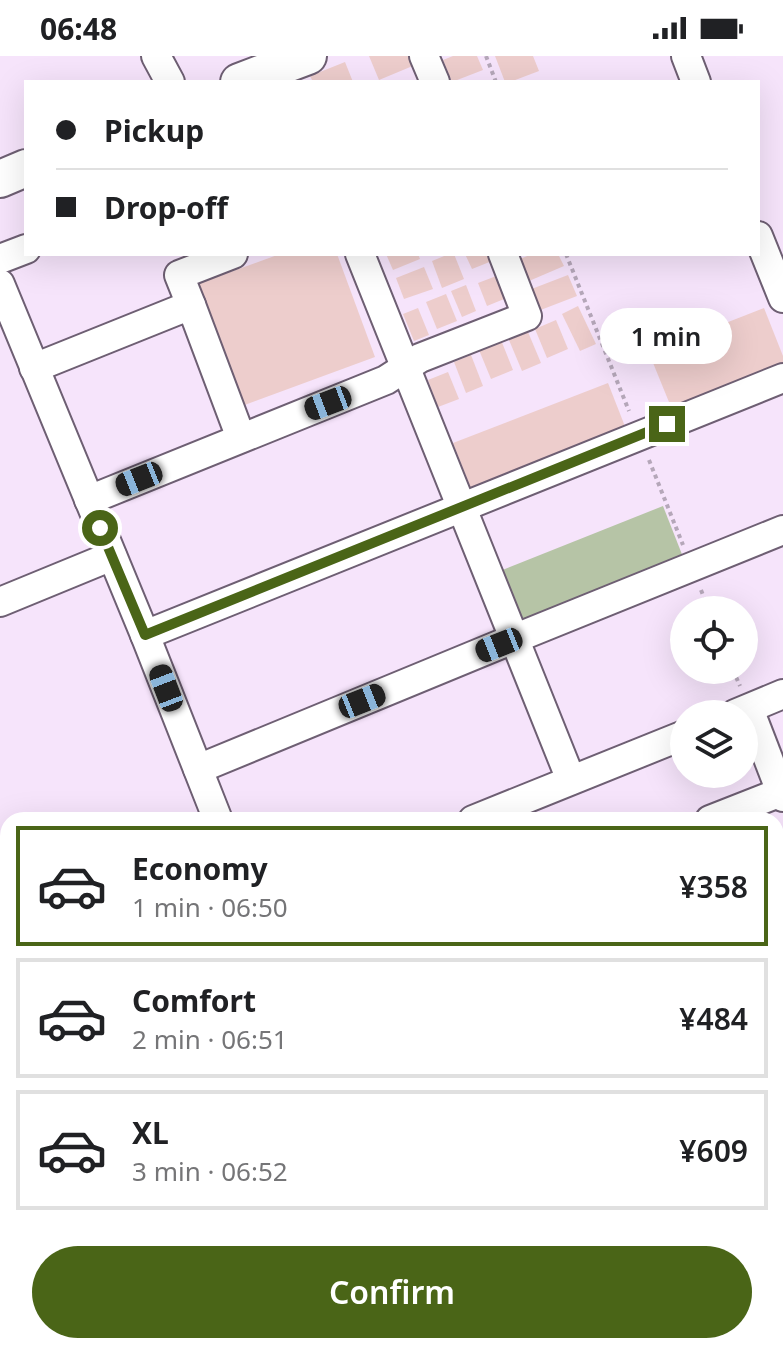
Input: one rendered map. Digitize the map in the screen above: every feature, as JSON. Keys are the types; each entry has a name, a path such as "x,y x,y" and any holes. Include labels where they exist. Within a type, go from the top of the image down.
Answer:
{"main road":[{"path":"246,80 295,67"},
{"path":"0,179 24,169"}],"street":[{"path":"156,56 169,80"},
{"path":"424,56 434,80"},
{"path":"686,56 695,80"},
{"path":"760,241 783,298"},
{"path":"0,259 24,250"},
{"path":"228,256 179,275 241,438"},
{"path":"361,256 571,780"},
{"path":"89,500 386,380 420,358 527,316 504,256"},
{"path":"0,284 215,812"},
{"path":"34,368 191,305"},
{"path":"145,635 783,378"},
{"path":"198,769 783,530"},
{"path":"0,602 112,556"},
{"path":"758,704 783,694"},
{"path":"493,812 670,741"},
{"path":"732,812 782,794 758,744"}],"path":[{"path":"486,56 495,80"}],"green space":[{"path":"663,506 685,562 521,623 500,571"}],"building":[{"path":"369,56 411,56 415,65 379,80"},
{"path":"453,56 477,56 483,70 451,80 443,60"},
{"path":"495,56 533,56 539,71 515,80 504,80"},
{"path":"345,62 352,80 312,80 310,76"},
{"path":"274,256 338,256 375,357 242,406 197,284"},
{"path":"387,256 419,256 420,259 393,270"},
{"path":"455,256 464,279 442,288 432,261"},
{"path":"466,256 496,256 497,259 472,269"},
{"path":"527,256 559,256 564,266 529,281 520,259"},
{"path":"424,267 433,289 404,299 396,278"},
{"path":"499,275 509,297 487,306 478,283"},
{"path":"568,275 577,296 538,311 529,290"},
{"path":"466,285 476,311 462,317 451,291"},
{"path":"446,294 457,321 437,329 426,302"},
{"path":"578,306 596,344 580,351 562,314"},
{"path":"418,308 429,335 414,341 403,314"},
{"path":"764,308 783,363 671,407 649,353"},
{"path":"556,320 568,349 547,358 535,329"},
{"path":"528,332 541,363 522,371 509,340"},
{"path":"501,340 513,370 491,379 479,350"},
{"path":"471,355 483,386 466,393 454,362"},
{"path":"448,372 459,399 438,407 428,380"},
{"path":"608,383 626,429 471,489 453,443"}],"route":[{"path":"100,528 145,635 667,424"}]}
